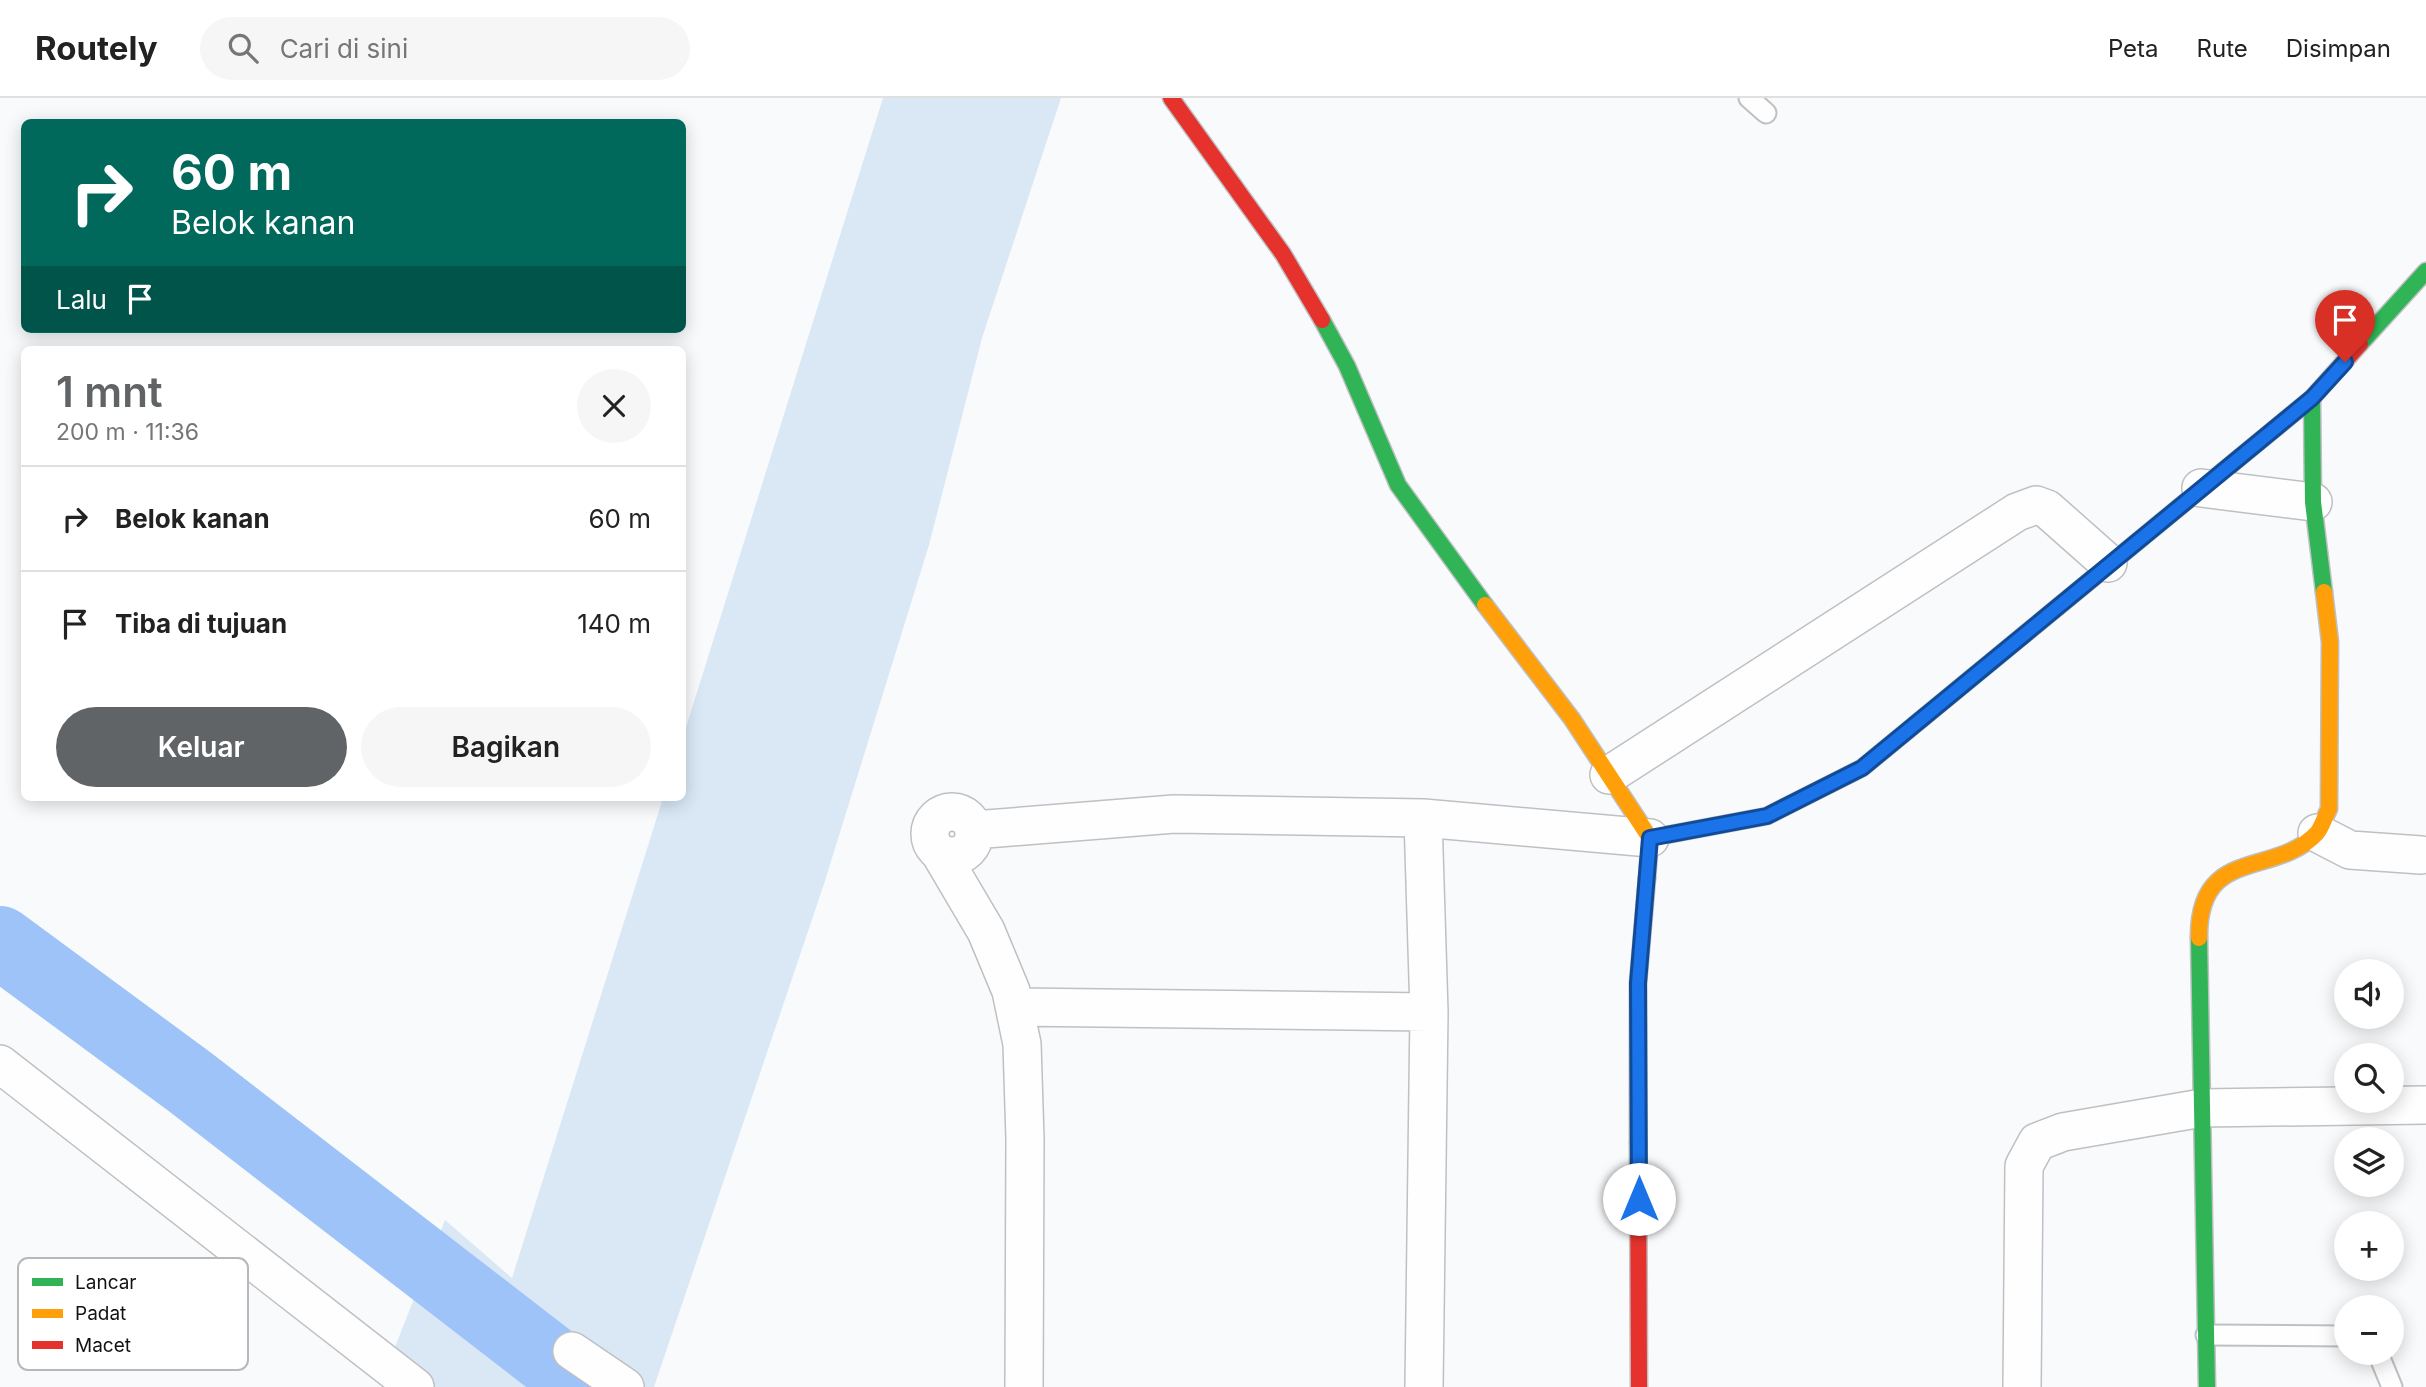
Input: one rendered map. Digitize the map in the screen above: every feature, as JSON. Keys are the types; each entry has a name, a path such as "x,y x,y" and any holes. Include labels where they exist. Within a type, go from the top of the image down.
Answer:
{"street":[{"path":"1171,98 1283,254 1315,306 1347,366 1398,485 1425,526 1572,719 1650,838 1638,983 1639,1387"},
{"path":"1024,1387 1025,1139 1022,1044 1011,991 986,931 940,853 959,856 973,843 974,830 1174,814 1423,818 1650,838 1767,816 1862,768 2108,563 2312,398 2426,271"},
{"path":"2207,1387 2199,919 2209,893 2227,872 2290,850 2317,834 2329,808 2330,642 2313,502 2312,398"},
{"path":"2201,488 2313,502"},
{"path":"1609,775 2017,512 2036,505 2047,509 2108,563"},
{"path":"1423,818 1429,1012 1424,1387"},
{"path":"2317,834 2350,850 2421,855"},
{"path":"1014,1007 1429,1012"},
{"path":"0,1065 415,1387"},
{"path":"2022,1387 2024,1166 2037,1142 2063,1132 2202,1108 2426,1105"},
{"path":"572,1351 625,1387"}],"lane":[{"path":"1749,98 1766,113"},
{"path":"2206,1335 2334,1336"},
{"path":"2383,1365 2392,1387"}],"shaded area":[{"path":"883,98 1061,98 982,338 929,545 824,884 654,1387 392,1387 382,1380 445,1220 512,1278 662,801 686,801 686,727"}],"waterway":[{"path":"0,942 190,1082 585,1387"}],"traffic: fast":[{"path":"2360,344 2426,271"},
{"path":"1322,320 1347,366 1398,485 1485,605"},
{"path":"2312,398 2313,502 2324,592"},
{"path":"1647,878 1650,838 1767,816 1862,768 2121,555"},
{"path":"2199,938 2207,1387"}],"traffic: slow":[{"path":"2199,938 2202,909 2211,889 2225,876 2242,867 2300,847 2317,833 2329,809 2330,642 2324,592"},
{"path":"1485,605 1572,719 1650,838"},
{"path":"1638,1143 1638,983 1647,878"}],"traffic: jam":[{"path":"1171,98 1283,254 1322,320"},
{"path":"2121,555 2312,398 2360,344"},
{"path":"1638,1143 1639,1387"}],"route":[{"path":"1639,1199 1638,983 1650,838 1767,816 1862,768 2108,563 2312,398 2345,362"}]}
